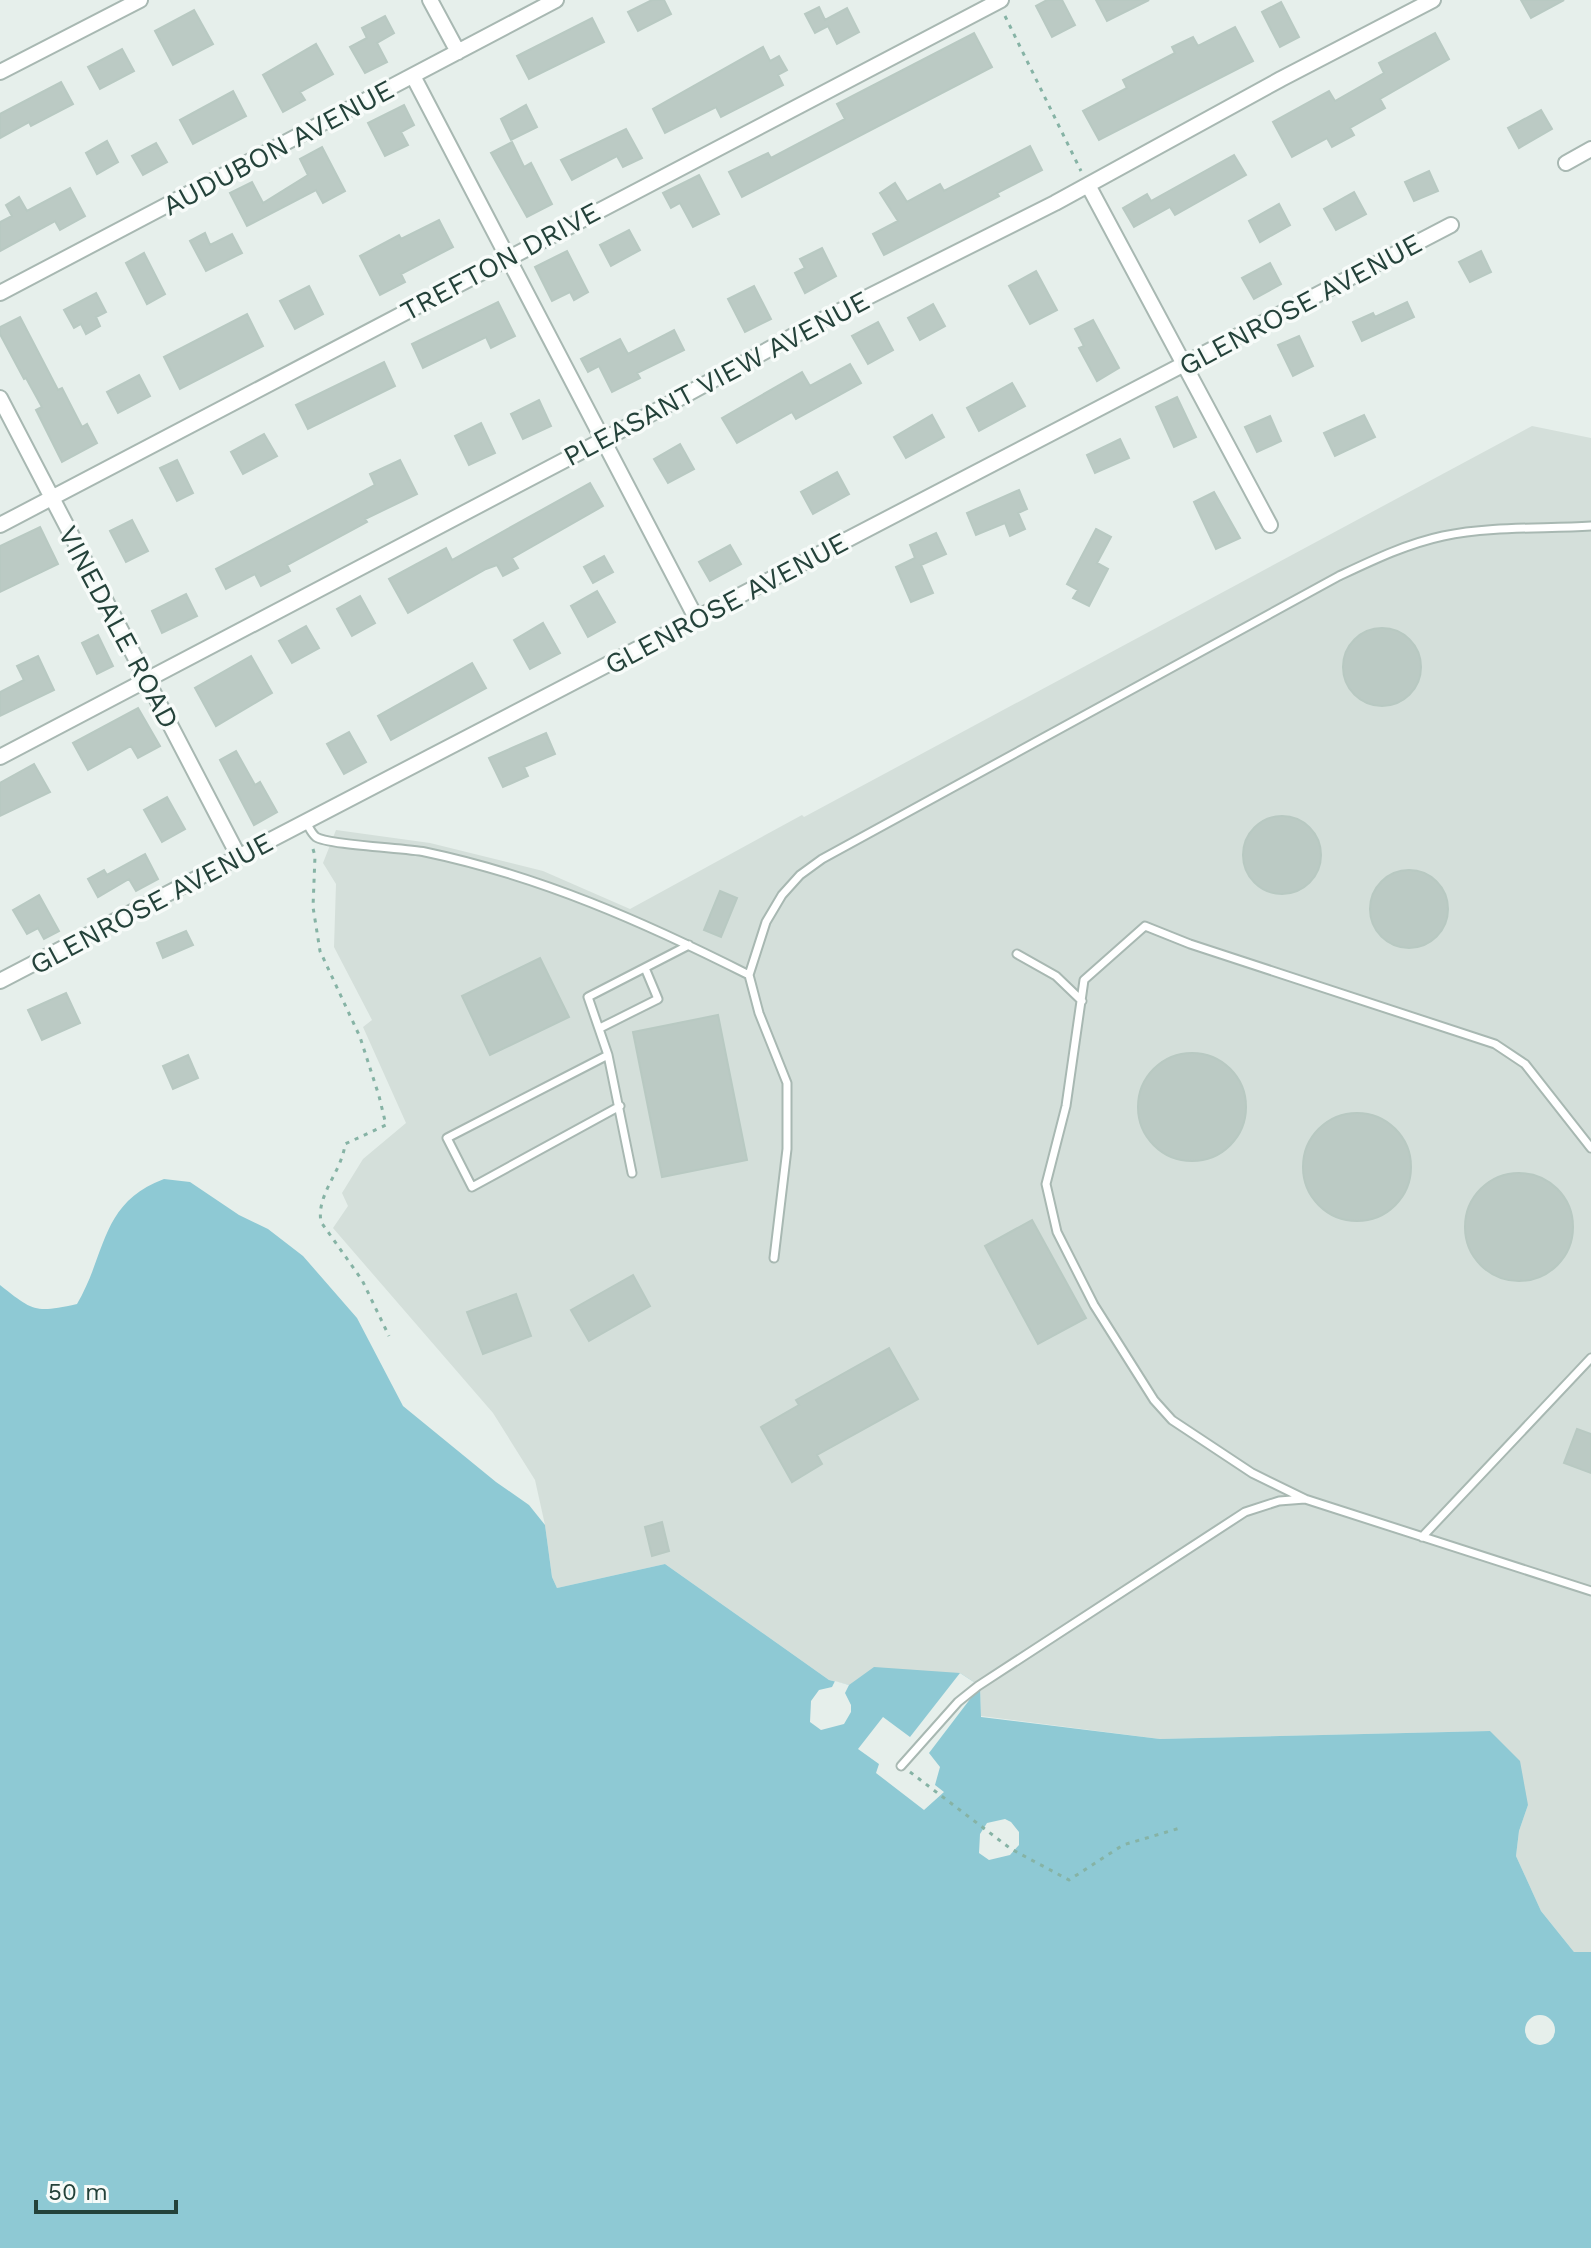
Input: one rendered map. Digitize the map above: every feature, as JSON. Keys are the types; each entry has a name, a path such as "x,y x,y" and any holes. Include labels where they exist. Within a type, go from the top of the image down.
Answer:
{"street":[{"path":"0,72 140,0"},
{"path":"430,0 458,52"},
{"name":"AUDUBON AVENUE","path":"0,293 556,0"},
{"name":"PLEASANT VIEW AVENUE","path":"0,757 603,440 835,313 1088,185 1433,0"},
{"name":"TREFTON DRIVE","path":"0,525 1000,1"},
{"path":"413,76 696,618"},
{"path":"1566,163 1591,149"},
{"path":"1088,185 1270,525"},
{"name":"GLENROSE AVENUE","path":"0,981 1451,225"},
{"name":"VINEDALE ROAD","path":"0,398 239,857"}],"lane":[{"path":"774,1258 787,1149 787,1083 759,1013 749,975 766,922 782,895 800,875 822,859 1339,576 1388,553 1443,536 1496,529 1591,526"},
{"path":"306,822 313,834 327,841 443,856 547,885 592,901 749,975"},
{"path":"1591,1148 1525,1064 1495,1044 1190,944 1145,926 1084,980 1066,1106 1046,1184 1057,1232 1094,1305 1154,1400 1172,1420 1252,1473 1305,1499 1591,1591"},
{"path":"632,1173 608,1055 588,997 689,945"},
{"path":"1017,954 1056,976 1082,1001"},
{"path":"600,1028 658,999 645,968"},
{"path":"608,1055 447,1138 472,1187 620,1106"},
{"path":"1422,1537 1590,1361"},
{"path":"901,1766 958,1702 978,1686 1245,1512 1279,1501 1305,1499"}],"path":[{"path":"1000,1 1088,185"},
{"path":"306,822 315,856 313,907 320,951 360,1037 386,1125 345,1144 340,1167 319,1212 321,1222 362,1280 389,1336"},
{"path":"901,1766 1011,1849 1069,1880 1123,1845 1180,1828"}],"shaded area":[{"path":"1532,426 1591,438 1591,1952 1574,1952 1541,1911 1516,1856 1519,1831 1528,1805 1490,1731 1160,1739 981,1716 980,1687 849,1685 829,1680 665,1564 557,1588 552,1577 535,1480 493,1413 333,1228 348,1206 342,1193 363,1159 406,1123 363,1027 372,1020 334,947 336,884 323,863 336,830 430,843 543,871 630,909"}],"water":[{"path":"164,1179 190,1182 239,1215 268,1229 303,1256 357,1318 403,1406 529,1505 545,1525 552,1577 557,1588 665,1564 829,1680 849,1685 874,1667 960,1673 980,1686 981,1717 1160,1739 1490,1731 1520,1761 1528,1805 1519,1831 1516,1856 1541,1911 1574,1952 1591,1952 1591,2248 0,2248 0,1285 20,1301 36,1308 52,1309 77,1304 116,1216 143,1189"}],"pier":[{"path":"960,1673 980,1686 929,1753 940,1767 935,1785 944,1792 924,1810 876,1773 879,1764 858,1749 883,1717 910,1737"},
{"path":"835,1681 849,1685 845,1693 851,1712 844,1724 821,1730 810,1722 811,1701 819,1690 832,1687"},
{"path":"1005,1819 1019,1832 1019,1845 1010,1855 989,1860 979,1853 980,1834 987,1823"},
{"path":"1540,2015 1551,2019 1555,2030 1551,2041 1540,2045 1529,2041 1525,2030 1529,2019"}],"building":[{"path":"652,0 664,0 671,14 638,31 628,12"},
{"path":"1047,0 1062,0 1075,25 1052,37 1036,6"},
{"path":"1096,0 1149,0 1107,21"},
{"path":"1521,0 1564,0 1531,18"},
{"path":"1281,2 1299,37 1280,47 1262,12"},
{"path":"819,7 825,20 847,8 859,32 837,44 828,26 815,33 805,14"},
{"path":"194,10 213,44 173,65 155,31"},
{"path":"385,16 394,33 377,43 387,62 365,73 350,47 367,38 362,28"},
{"path":"592,18 604,42 529,79 517,56"},
{"path":"1235,27 1253,61 1099,140 1083,111 1127,88 1123,80 1175,53 1172,47 1193,37 1198,46"},
{"path":"974,33 992,67 742,197 729,172 768,153 771,158 845,119 837,104"},
{"path":"1435,33 1449,59 1380,99 1385,108 1350,128 1354,135 1332,147 1327,138 1292,157 1273,122 1329,91 1335,101 1384,73 1379,63"},
{"path":"316,44 333,74 300,92 305,100 283,112 263,75"},
{"path":"763,47 770,61 779,56 787,70 778,75 783,85 721,117 716,107 665,133 653,109"},
{"path":"122,49 134,71 100,89 88,67"},
{"path":"61,82 73,104 0,138 0,114"},
{"path":"233,91 246,116 193,144 180,120"},
{"path":"404,105 414,125 401,132 408,145 385,156 368,123"},
{"path":"526,105 537,127 511,140 501,119"},
{"path":"1541,110 1552,129 1519,148 1508,128"},
{"path":"626,129 642,158 623,167 617,156 572,180 561,160"},
{"path":"107,141 118,162 97,174 86,153"},
{"path":"512,142 524,167 531,163 552,204 527,217 491,153"},
{"path":"156,143 167,162 143,175 132,156"},
{"path":"1030,146 1042,170 997,193 999,196 884,255 873,234 898,221 880,193 895,183 907,202 940,184 944,191"},
{"path":"322,147 345,191 323,203 316,190 247,226 230,193 252,182 263,203 308,175 300,159"},
{"path":"1234,155 1246,175 1175,215 1170,207 1134,227 1123,208 1147,194 1151,201"},
{"path":"1429,171 1438,191 1414,201 1405,182"},
{"path":"699,175 719,214 693,227 680,203 671,208 663,193"},
{"path":"70,188 85,216 60,230 55,221 0,251 0,222 12,216 6,205 19,197 27,211"},
{"path":"1354,192 1366,214 1336,230 1324,209"},
{"path":"1279,204 1290,225 1260,242 1249,221"},
{"path":"439,220 453,247 401,274 405,282 380,295 360,256 399,235 401,239"},
{"path":"629,230 640,250 611,266 600,245"},
{"path":"205,233 210,245 232,234 242,253 206,271 190,241"},
{"path":"822,248 836,276 805,293 795,273 805,268 800,259"},
{"path":"567,251 588,292 574,300 570,292 552,301 535,267"},
{"path":"1481,251 1491,272 1470,282 1459,262"},
{"path":"144,253 165,294 147,304 126,263"},
{"path":"1270,263 1281,284 1254,299 1242,278"},
{"path":"1036,271 1057,310 1030,324 1009,286"},
{"path":"309,286 323,314 295,329 280,301"},
{"path":"754,286 771,319 745,332 728,299"},
{"path":"96,293 106,312 96,317 100,326 86,334 81,324 74,328 64,310"},
{"path":"498,302 515,336 491,348 486,337 423,368 412,344"},
{"path":"1407,302 1414,317 1362,341 1353,322 1373,313 1375,317"},
{"path":"933,304 945,326 920,340 908,318"},
{"path":"247,314 263,346 180,389 164,357"},
{"path":"20,317 58,390 62,388 82,427 87,424 97,443 62,462 36,410 42,407 0,334 0,327"},
{"path":"1093,320 1119,368 1097,381 1079,348 1084,346 1075,329"},
{"path":"878,322 893,350 868,364 852,336"},
{"path":"674,330 684,350 637,373 640,378 612,392 599,366 588,372 581,359 620,339 628,354"},
{"path":"1299,336 1313,366 1293,376 1278,345"},
{"path":"384,362 395,386 308,429 296,405"},
{"path":"850,364 861,383 796,419 792,412 737,443 722,418 802,372 810,386"},
{"path":"139,375 150,396 118,413 107,392"},
{"path":"1012,383 1025,406 979,431 967,408"},
{"path":"1177,397 1196,437 1174,447 1156,407"},
{"path":"539,400 551,426 523,439 511,414"},
{"path":"932,415 944,437 906,458 894,437"},
{"path":"1364,415 1375,437 1335,456 1324,433"},
{"path":"1270,416 1281,441 1257,452 1245,427"},
{"path":"481,423 495,453 469,465 455,436"},
{"path":"264,434 277,456 243,474 231,452"},
{"path":"1120,439 1129,458 1095,473 1087,455"},
{"path":"680,444 694,469 668,483 654,459"},
{"path":"177,460 193,493 177,501 160,468"},
{"path":"400,460 417,494 365,519 367,522 287,565 290,571 261,586 255,574 226,589 216,569 375,485 370,474"},
{"path":"837,472 849,494 813,514 801,492"},
{"path":"590,483 603,506 512,558 518,568 503,576 497,565 486,569 408,613 389,579 446,548 452,560"},
{"path":"1019,490 1027,509 1018,513 1025,529 1010,536 1005,523 976,535 967,513"},
{"path":"1214,492 1240,538 1216,549 1194,502"},
{"path":"132,520 148,551 126,562 110,531"},
{"path":"40,527 58,564 0,592 0,546"},
{"path":"1096,529 1111,537 1097,563 1108,569 1089,606 1073,598 1078,590 1067,584"},
{"path":"936,533 946,554 921,565 933,593 911,602 896,567 915,558 910,545"},
{"path":"730,545 741,564 710,581 699,562"},
{"path":"604,556 613,572 593,583 584,567"},
{"path":"597,591 615,622 588,637 571,606"},
{"path":"186,594 197,616 162,633 152,611"},
{"path":"360,596 375,623 352,636 337,609"},
{"path":"543,623 560,653 530,669 514,640"},
{"path":"306,626 319,648 292,663 279,641"},
{"path":"1382,628 1397,631 1409,640 1418,652 1421,667 1418,682 1409,694 1397,703 1382,706 1367,703 1355,694 1346,682 1343,667 1346,652 1355,640 1367,631"},
{"path":"98,635 113,666 97,674 82,643"},
{"path":"38,656 54,690 0,716 0,692 24,680 17,666"},
{"path":"251,656 272,693 216,726 195,688"},
{"path":"472,663 486,688 391,740 378,716"},
{"path":"138,708 160,746 138,758 131,746 88,770 73,743"},
{"path":"349,732 366,762 344,774 327,744"},
{"path":"546,733 555,754 524,767 528,776 503,787 489,758"},
{"path":"236,751 255,785 260,782 277,812 254,825 220,760"},
{"path":"34,764 50,792 0,816 0,783"},
{"path":"167,797 185,829 162,842 144,810"},
{"path":"1282,816 1297,819 1309,828 1318,840 1321,855 1318,870 1309,882 1297,891 1282,894 1267,891 1255,882 1246,870 1243,855 1246,840 1255,828 1267,819"},
{"path":"145,854 158,879 136,891 129,879 98,897 88,879 104,870 107,875"},
{"path":"1409,870 1424,873 1436,882 1445,894 1448,909 1445,924 1436,936 1424,945 1409,948 1394,945 1382,936 1373,924 1370,909 1373,894 1382,882 1394,873"},
{"path":"720,891 737,898 721,937 704,930"},
{"path":"39,895 59,931 44,939 38,928 27,934 13,910"},
{"path":"186,931 193,945 163,958 157,943"},
{"path":"540,958 569,1017 490,1055 462,996"},
{"path":"66,993 80,1023 42,1040 28,1010"},
{"path":"718,1015 747,1160 662,1177 633,1032"},
{"path":"1192,1053 1213,1057 1230,1069 1242,1086 1246,1107 1242,1128 1230,1145 1213,1157 1192,1161 1171,1157 1154,1145 1142,1128 1138,1107 1142,1086 1154,1069 1171,1057"},
{"path":"188,1055 198,1078 173,1089 163,1066"},
{"path":"1357,1113 1378,1117 1395,1129 1407,1146 1411,1167 1407,1188 1395,1205 1378,1217 1357,1221 1336,1217 1319,1205 1307,1188 1303,1167 1307,1146 1319,1129 1336,1117"},
{"path":"1519,1173 1540,1177 1557,1189 1569,1206 1573,1227 1569,1248 1557,1265 1540,1277 1519,1281 1498,1277 1481,1265 1469,1248 1465,1227 1469,1206 1481,1189 1498,1177"},
{"path":"1032,1220 1086,1318 1038,1344 985,1246"},
{"path":"633,1275 650,1306 589,1341 571,1310"},
{"path":"516,1294 531,1336 483,1354 467,1312"},
{"path":"889,1348 918,1399 817,1455 822,1464 792,1482 761,1427 799,1405 796,1400"},
{"path":"1577,1429 1591,1434 1591,1473 1564,1463"},
{"path":"662,1522 669,1551 652,1556 645,1527"}]}
